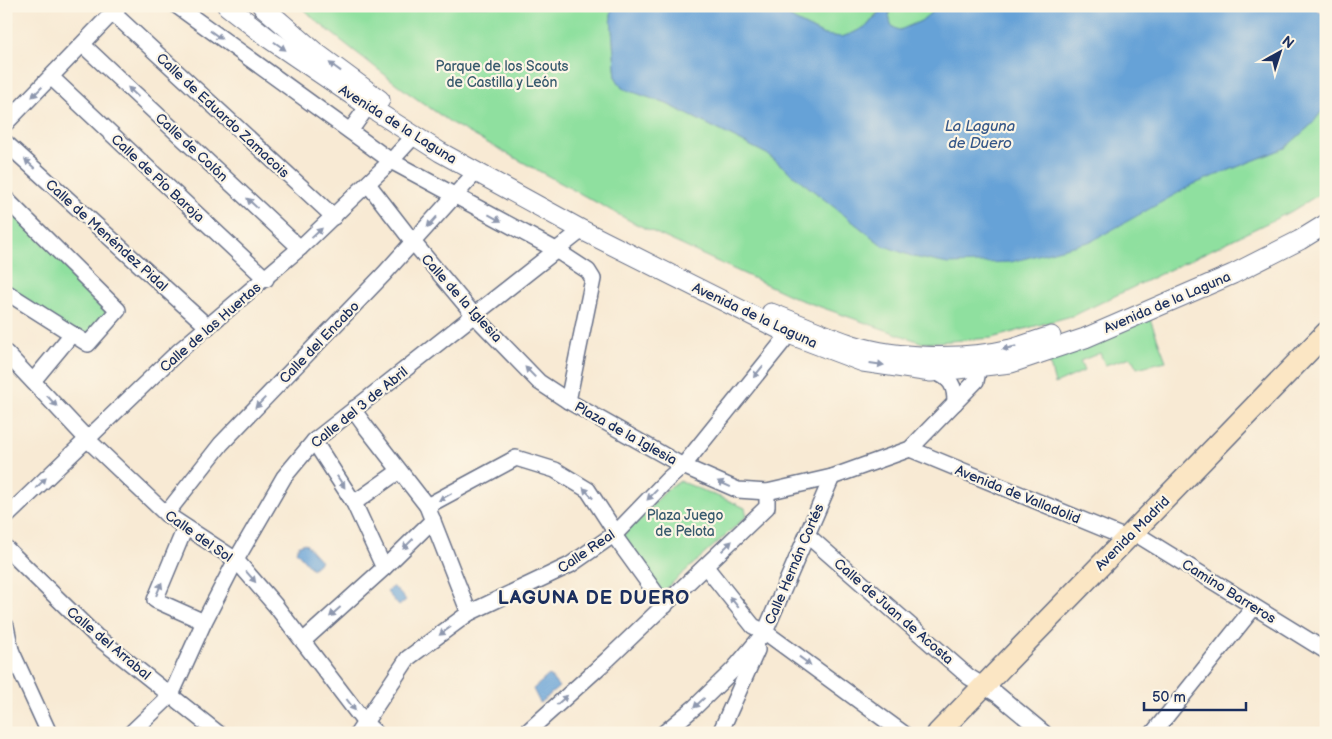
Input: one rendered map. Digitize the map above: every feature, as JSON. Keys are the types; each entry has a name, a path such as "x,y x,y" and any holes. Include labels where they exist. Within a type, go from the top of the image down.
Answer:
{"main road":[{"name":"Avenida Madrid","path":"938,733 1326,333"}],"street":[{"path":"177,6 391,161 556,250 588,271 592,279 568,401"},
{"name":"Avenida de la Laguna","path":"227,6 268,38 413,137 582,230 789,334 864,362 934,372 978,361 1080,326 1221,266 1293,230 1326,210"},
{"name":"Avenida de la Laguna","path":"262,6 315,52 394,110 522,185 766,310 854,345 897,354 1011,363 1085,338 1233,274 1300,240 1326,224"},
{"path":"6,123 116,10"},
{"name":"Calle de Eduardo Zamacois","path":"116,10 334,217"},
{"name":"Calle de Colón","path":"83,45 300,248"},
{"name":"Calle de Pío Baroja","path":"51,77 266,279"},
{"path":"350,131 368,106"},
{"name":"Calle de las Huertas","path":"6,517 179,351 266,279 334,217 413,137"},
{"name":"Calle de Menéndez Pidal","path":"6,143 208,327"},
{"name":"Calle del Encabo","path":"166,514 221,444 378,281 476,172"},
{"name":"Calle de la Iglesia","path":"368,184 413,242 474,315 539,382 568,401"},
{"path":"6,199 118,310 88,344 6,292"},
{"name":"Calle del 3 de Abril","path":"131,733 171,695 204,622 236,560 284,477 314,440 582,230"},
{"path":"33,381 72,334"},
{"name":"Calle Real","path":"367,730 408,658 469,613 570,565 614,534 668,478 683,466 789,334"},
{"name":"Calle del Sol","path":"6,353 87,439 166,514 236,560 275,605 367,730"},
{"path":"910,449 976,381 978,361"},
{"path":"934,372 946,376 955,389 955,403"},
{"name":"Plaza de la Iglesia","path":"568,401 683,466 738,490 768,492 832,477 910,449"},
{"path":"355,408 357,415 400,470 430,513 469,613"},
{"path":"314,440 354,503 384,568"},
{"name":"Avenida de Valladolid","path":"910,449 1129,535"},
{"path":"302,641 384,568 430,513 516,458 555,470 588,490 614,534 665,606"},
{"path":"354,503 400,470"},
{"name":"Calle Hernán Cortés","path":"738,674 765,632 832,477"},
{"path":"526,733 665,606 767,507 768,492"},
{"path":"185,528 155,600 204,622"},
{"name":"Calle de Juan de Acosta","path":"806,535 969,677 997,694 1044,733"},
{"name":"Camino Barreros","path":"1129,535 1254,606 1326,651"},
{"name":"Calle del Arrabal","path":"6,548 96,636 218,733"},
{"path":"706,567 753,626 765,632 903,733"},
{"path":"1154,733 1254,606"},
{"path":"6,626 8,657 49,733"},
{"path":"664,733 738,674"},
{"path":"720,733 738,674"}],"green space":[{"name":"Parque de los Scouts de Castilla y León","path":"301,6 612,6 611,17 616,78 622,88 667,104 767,154 882,245 1194,184 1285,148 1312,124 1326,106 1326,190 1292,211 1075,315 992,338 923,343 798,299 634,223 453,124 407,92 315,20"},
{"path":"779,6 939,6 921,21 900,30 892,25 889,11 877,13 867,26 842,37 824,35 794,20"},
{"path":"6,206 114,315 88,344 6,288"},
{"path":"1150,319 1166,361 1137,368 1131,357 1105,365 1100,353 1080,361 1084,371 1055,384 1049,361"},
{"name":"Plaza Juego de Pelota","path":"680,481 745,508 747,516 662,592 622,536 667,490"}],"water":[{"name":"La Laguna de Duero","path":"612,6 779,6 794,20 824,35 842,37 867,26 883,8 889,11 892,25 900,30 921,21 939,6 1158,6 1167,8 1174,6 1312,6 1326,16 1326,106 1312,124 1285,148 1194,184 1092,241 1011,262 948,264 914,257 882,245 767,154 667,104 622,88 616,78 611,17"},
{"path":"305,543 321,561 312,569 296,551 299,545"},
{"path":"393,586 406,600 399,606 387,592"},
{"path":"549,675 559,687 540,703 533,689"}],"district":[{"name":"LAGUNA DE DUERO","path":"594,597"}]}
